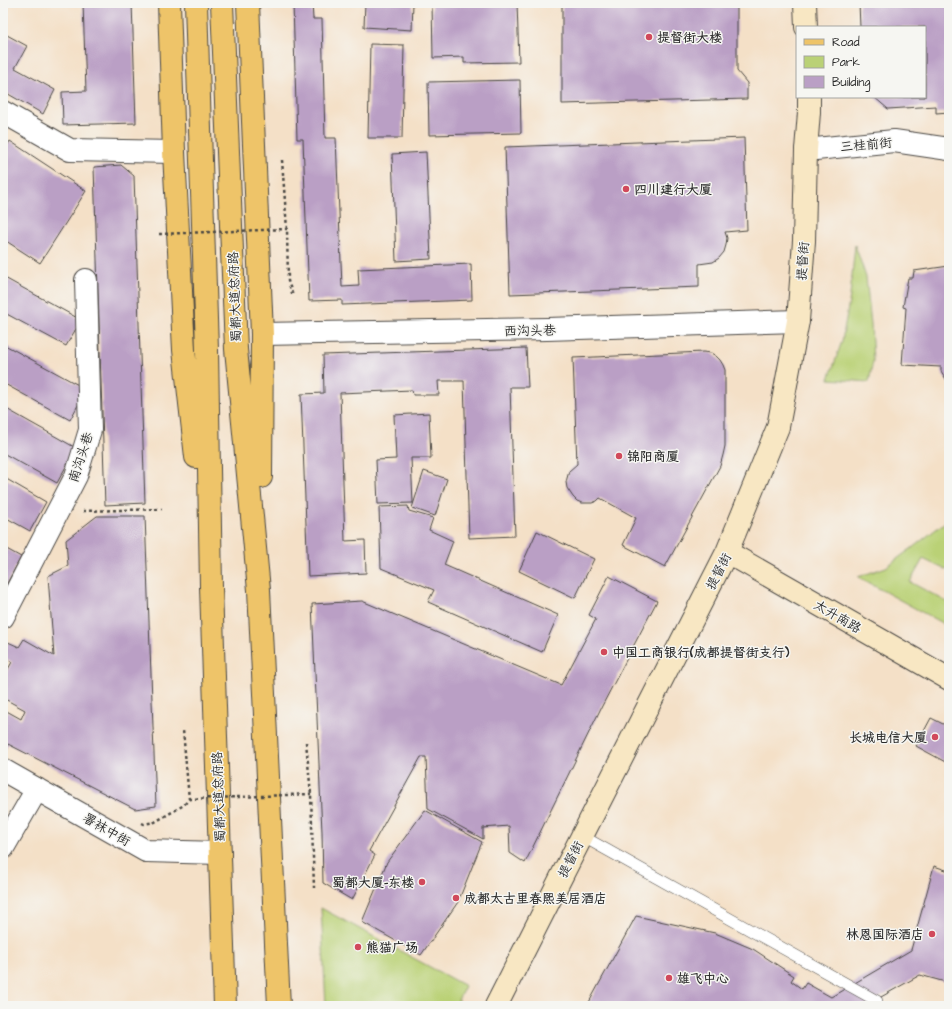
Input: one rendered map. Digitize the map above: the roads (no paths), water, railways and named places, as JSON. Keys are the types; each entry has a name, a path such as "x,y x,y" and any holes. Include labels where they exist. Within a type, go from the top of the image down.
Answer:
{"main road":[{"name":"蜀都大道总府路","path":"169,3 174,152 184,350 212,587"},
{"name":"蜀都大道总府路","path":"196,3 225,1006"},
{"name":"蜀都大道总府路","path":"222,3 236,349 259,590 279,1006"},
{"name":"蜀都大道总府路","path":"248,3 262,334 259,590"},
{"path":"805,3 806,26"},
{"name":"提督街","path":"496,1006 727,552 778,427 798,321 804,241 809,98"},
{"name":"太升南路","path":"727,552 949,679"}],"street":[{"path":"3,112 70,150 174,152"},
{"name":"三桂前街","path":"806,150 894,141 949,149"},
{"name":"南沟头巷","path":"3,617 76,476 90,430 86,280"},
{"name":"西沟头巷","path":"262,334 547,330 798,321"},
{"name":"署袜中街","path":"3,770 146,851 220,853"},
{"path":"3,848 37,789"}],"lane":[{"path":"582,836 878,1001 874,1006"}],"place":[{"name":"提督街大楼","path":"649,37"},
{"name":"四川建行大厦","path":"626,189"},
{"name":"锦阳商厦","path":"619,456"},
{"name":"中国工商银行(成都提督街支行)","path":"604,652"},
{"name":"长城电信大厦","path":"935,737"},
{"name":"蜀都大厦-东楼","path":"422,882"},
{"name":"成都太古里春熙美居酒店","path":"456,898"},
{"name":"林恩国际酒店","path":"932,934"},
{"name":"熊猫广场","path":"358,947"},
{"name":"雄飞中心","path":"669,978"}]}
